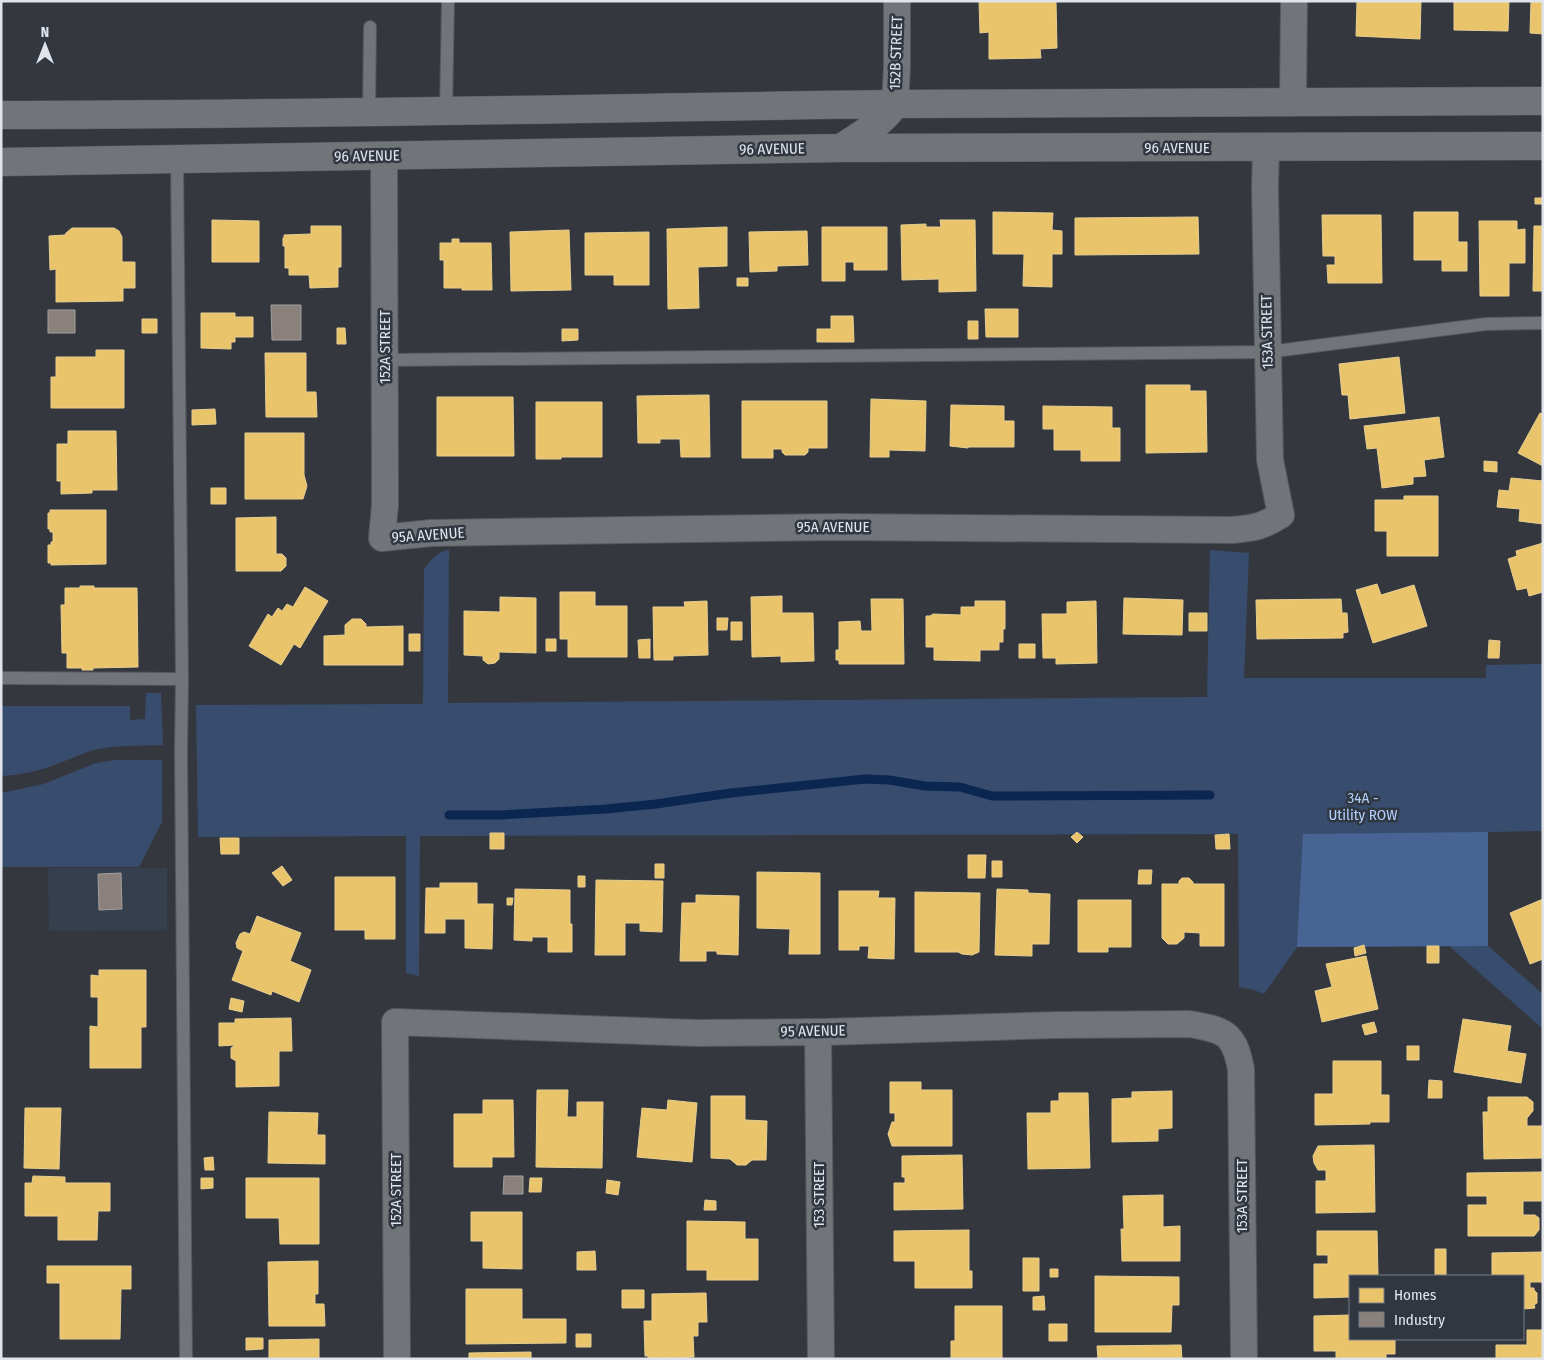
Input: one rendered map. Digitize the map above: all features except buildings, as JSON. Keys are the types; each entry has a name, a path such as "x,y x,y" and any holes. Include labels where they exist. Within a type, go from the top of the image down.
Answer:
{"main road":[{"path":"1,114 446,111 895,104 1543,101"},
{"path":"841,148 881,121 888,115 895,104"},
{"name":"96 AVENUE","path":"1,162 841,148 1543,146"}],"street":[{"name":"152B STREET","path":"895,104 898,1"},
{"path":"1293,101 1294,1"},
{"name":"153A STREET","path":"1266,148 1270,460 1281,515"},
{"name":"152A STREET","path":"382,538 385,505 384,156"},
{"name":"95A AVENUE","path":"382,538 431,533 836,527 1232,530 1258,527 1281,515"},
{"name":"152A STREET","path":"395,1022 397,1359"},
{"name":"95 AVENUE","path":"395,1022 696,1033 818,1032 1057,1024 1189,1024 1210,1028 1228,1036"},
{"name":"153 STREET","path":"818,1032 821,1359"},
{"name":"153A STREET","path":"1228,1036 1238,1052 1241,1069 1244,1359"}],"lane":[{"path":"446,111 448,1"},
{"path":"369,111 370,26"},
{"path":"176,160 182,679 186,1359"},
{"path":"385,360 1268,352 1486,324 1543,323"},
{"path":"1,678 182,679"}],"shaded area":[{"path":"1488,832 1488,946 1297,947 1303,834"},
{"path":"48,868 167,868 167,930 49,931"}],"green space":[{"name":"34A - Utility ROW","path":"449,550 448,703 1207,697 1210,550 1249,553 1244,678 1486,678 1486,665 1543,664 1543,831 1488,832 1488,946 1543,994 1543,1029 1449,946 1297,947 1264,994 1239,987 1238,834 420,836 419,976 406,973 406,836 198,837 196,705 423,704 424,569 438,554"},
{"path":"146,693 161,693 163,745 101,748 37,771 1,776 1,706 130,706 130,720 145,719"},
{"path":"115,760 162,760 162,822 139,867 1,867 1,793 44,784 96,763"}],"waterway":[{"path":"449,815 500,815 606,809 731,793 865,779 889,780 925,786 960,787 992,796 1210,795"}]}
